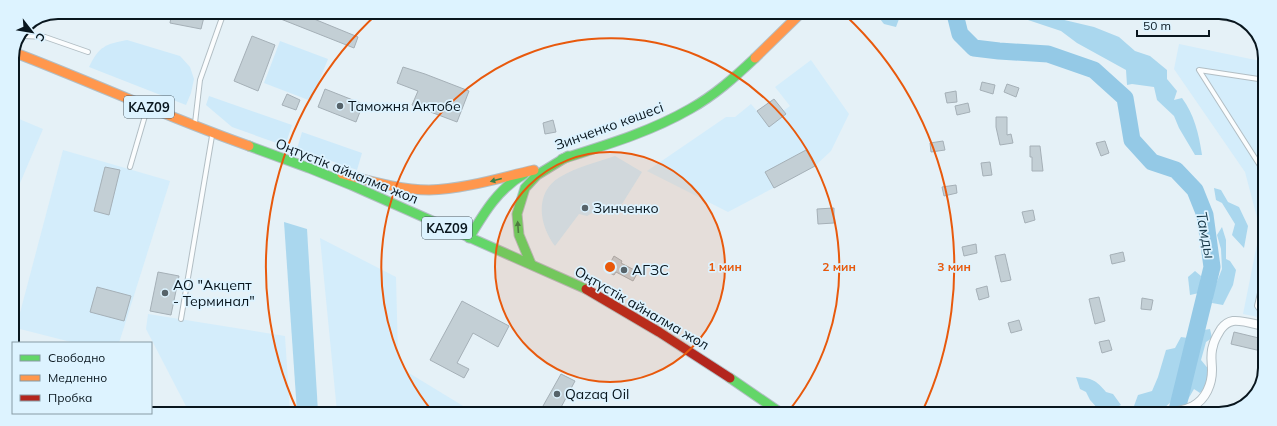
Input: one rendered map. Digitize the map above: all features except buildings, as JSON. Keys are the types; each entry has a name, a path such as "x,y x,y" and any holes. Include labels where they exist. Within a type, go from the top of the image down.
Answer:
{"main road":[{"name":"Зинченко көшесі","path":"469,238 491,201 520,176 548,163 662,124 708,98 738,74 796,19"},
{"name":"Оңтүстік айналма жол","path":"19,55 148,106 212,134 309,168 351,185 586,289 659,332 773,407"},
{"path":"531,264 519,235 517,214 525,188 537,175 568,156"},
{"path":"309,168 330,171 402,188 440,190 476,185 534,170"}],"street":[{"path":"1190,407 1203,398 1207,393 1212,371 1211,358 1213,346 1218,333 1228,322 1235,321 1258,325"}],"lane":[{"path":"194,126 200,80 222,19"},
{"path":"26,36 45,37 88,52"},
{"path":"1258,79 1199,70 1258,163"},
{"path":"130,167 148,106"},
{"path":"181,319 212,134"}],"shaded area":[{"path":"880,19 899,19 896,27 884,24"},
{"path":"1025,19 1060,19 1094,27 1119,37 1135,51 1150,56 1167,70 1167,79 1177,91 1174,100 1182,98 1193,118 1198,132 1202,155 1195,155 1179,128 1174,116 1157,100 1154,87 1132,84 1127,85 1126,70 1077,43 1061,31"},
{"path":"127,40 180,56 190,67 194,79 191,93 186,105 89,67 96,54 104,47"},
{"path":"280,41 328,59 311,101 264,83"},
{"path":"1179,44 1258,61 1258,221 1245,172 1174,69"},
{"path":"811,60 849,114 831,151 815,166 728,212 647,171 726,117 735,117 751,104 757,111 774,99 783,111 790,106 775,87"},
{"path":"209,96 292,125 285,146 232,127 206,105"},
{"path":"19,119 43,129 19,186"},
{"path":"302,132 362,153 357,170 297,149"},
{"path":"63,150 170,181 119,342 71,342 19,329 19,317"},
{"path":"615,156 642,172 622,204 594,208 592,213 587,216 579,214 555,246 545,228 543,219 542,209 546,191 552,183 567,173"},
{"path":"1214,188 1221,190 1228,202 1239,207 1248,226 1244,248 1232,235 1235,224 1222,203 1216,200"},
{"path":"284,222 307,229 318,407 297,407"},
{"path":"1222,227 1226,240 1226,259 1230,261 1236,270 1233,285 1223,305 1212,303 1214,289 1222,269 1221,249 1217,235"},
{"path":"320,238 396,277 398,355 404,370 465,407 337,407"},
{"path":"1258,239 1258,317 1243,314"},
{"path":"1195,271 1201,276 1199,293 1190,295 1188,277"},
{"path":"148,314 285,336 290,407 186,407 146,329"},
{"path":"1210,329 1212,338 1206,342 1201,360 1210,371 1207,385 1200,393 1194,389 1187,401 1181,405 1198,339 1204,330"},
{"path":"1181,337 1188,338 1183,369 1172,401 1165,407 1134,406 1138,395 1152,391 1166,350 1175,348"},
{"path":"1076,377 1090,379 1096,382 1106,392 1113,394 1121,405 1117,407 1096,407 1090,400 1086,392 1080,389"}],"waterway":[{"name":"Тамды","path":"956,19 960,34 974,48 1048,54 1094,70 1125,98 1132,140 1152,162 1176,170 1195,190 1205,215 1212,267 1178,407"}],"traffic: fast":[{"path":"562,159 628,137 675,117 699,104 716,92 755,58"},
{"path":"249,146 351,185 586,289"},
{"path":"531,264 519,235 517,214 525,188 537,175 568,156"},
{"path":"469,238 492,202 499,194 524,174"},
{"path":"730,378 772,407"}],"traffic: slow":[{"path":"755,58 795,19"},
{"path":"19,55 189,124 249,146"},
{"path":"342,174 396,187 429,190 456,188 534,170"}],"traffic: jam":[{"path":"586,289 659,332 730,378"}],"place":[{"name":"Таможня Актобе","path":"340,106"},
{"name":"Зинченко","path":"585,208"},
{"name":"АГЗС","path":"624,270"},
{"name":"АО \"Акцепт - Терминал\"","path":"165,293"},
{"name":"Qazaq Oil","path":"557,394"}]}
